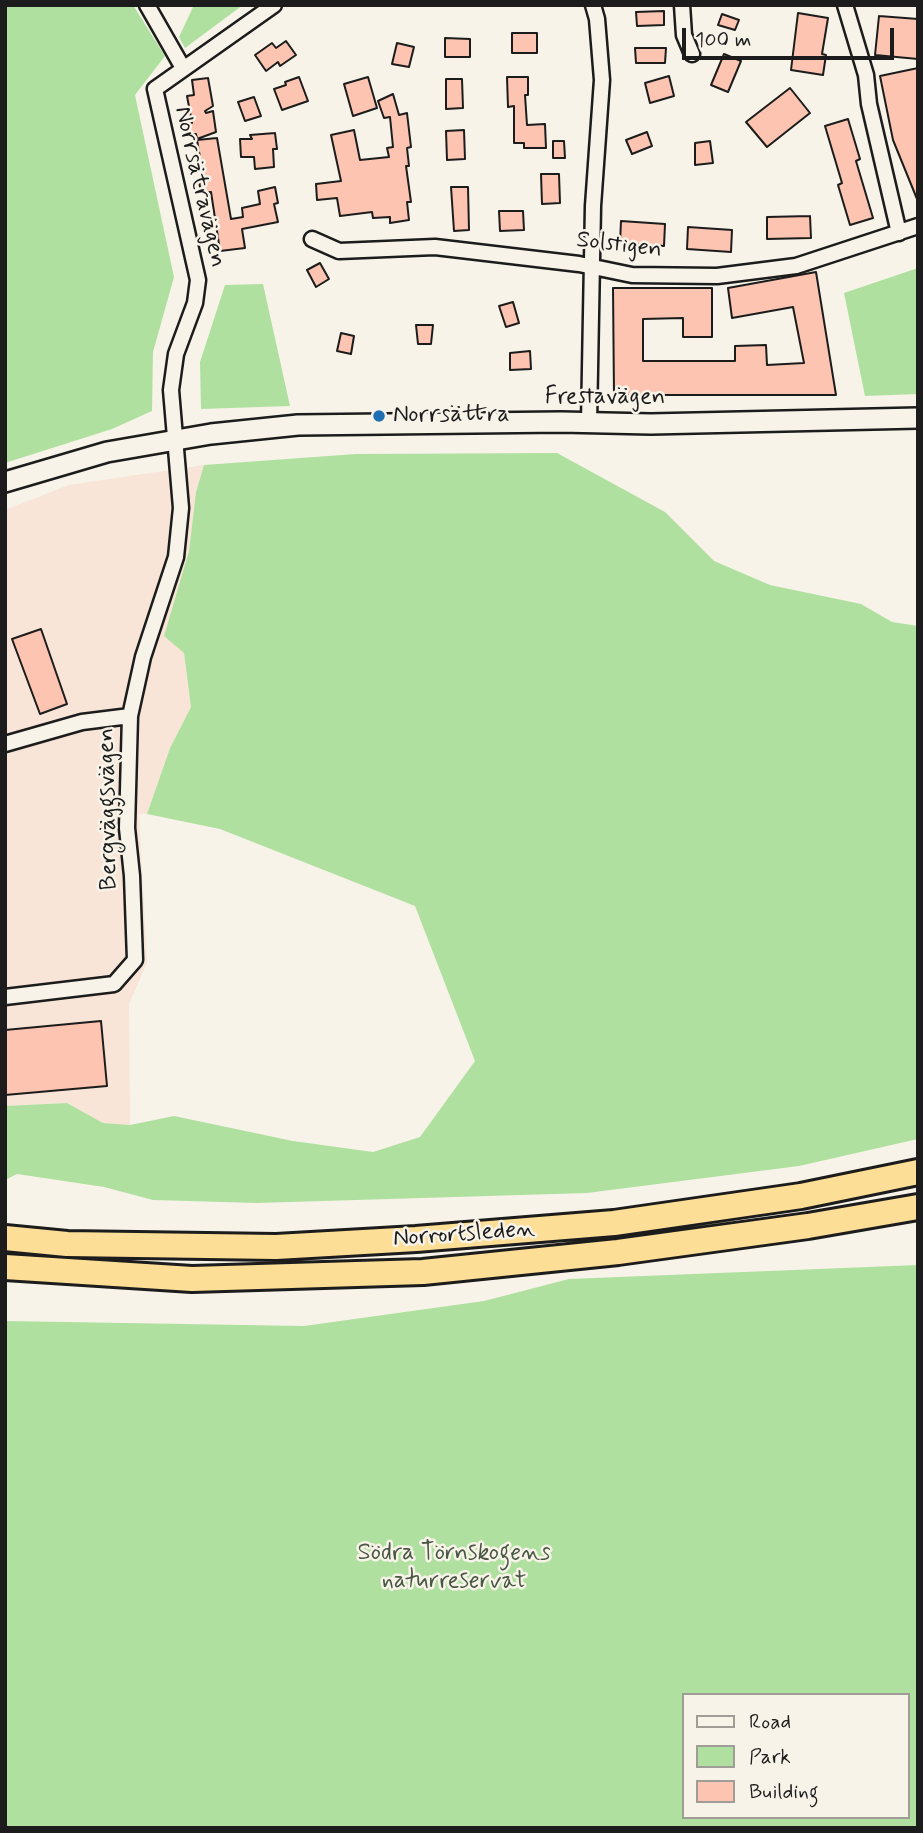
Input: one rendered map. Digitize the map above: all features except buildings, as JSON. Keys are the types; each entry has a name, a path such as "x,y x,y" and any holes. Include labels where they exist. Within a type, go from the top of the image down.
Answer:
{"highway":[{"name":"Norrortsleden","path":"5,1238 67,1244 276,1247 614,1223 801,1196 918,1172"},
{"name":"Norrortsleden","path":"5,1267 192,1279 423,1272 618,1252 808,1226 918,1206"}],"street":[{"path":"146,5 183,68 274,5"},
{"path":"589,423 593,206 602,80 597,19 593,5"},
{"path":"682,5 684,35 692,54"},
{"path":"845,5 866,75 869,104 899,233"},
{"name":"Norrsätravägen","path":"173,440 171,390 174,366 195,303 198,281 155,89 183,68"},
{"name":"Solstigen","path":"312,239 339,251 435,247 579,264 632,275 717,276 796,266 918,226"},
{"name":"Frestavägen","path":"5,482 107,452 173,440 298,425 651,424 918,418"},
{"name":"Bergväggsvägen","path":"5,997 114,984 135,960 127,828 130,716 143,657 176,557 181,508 173,440"},
{"path":"5,744 82,723 130,716"}],"shaded area":[{"path":"204,465 196,492 189,551 164,636 184,653 191,707 170,748 147,814 139,814 147,963 129,1004 130,1125 103,1123 67,1103 5,1106 5,510 69,485"}],"green space":[{"path":"5,5 133,5 165,56 135,95 174,277 153,352 152,411 112,429 5,463"},
{"path":"194,5 243,5 185,48 179,37"},
{"path":"918,268 918,394 865,396 844,293"},
{"path":"263,284 290,406 201,409 200,362 225,285"},
{"path":"557,453 665,512 714,561 770,585 861,604 892,622 918,626 918,1139 799,1166 587,1193 257,1203 153,1200 104,1187 17,1174 5,1180 5,1106 67,1103 103,1123 130,1125 174,1116 293,1141 373,1152 420,1137 475,1061 415,906 220,829 147,814 170,748 191,707 184,653 164,636 189,551 196,492 204,465 356,454"},
{"name":"Södra Törnskogens naturreservat","path":"918,1265 918,1828 5,1828 5,1321 304,1326 484,1301 569,1279"}],"place":[{"name":"Norrsättra","path":"379,416"}]}
